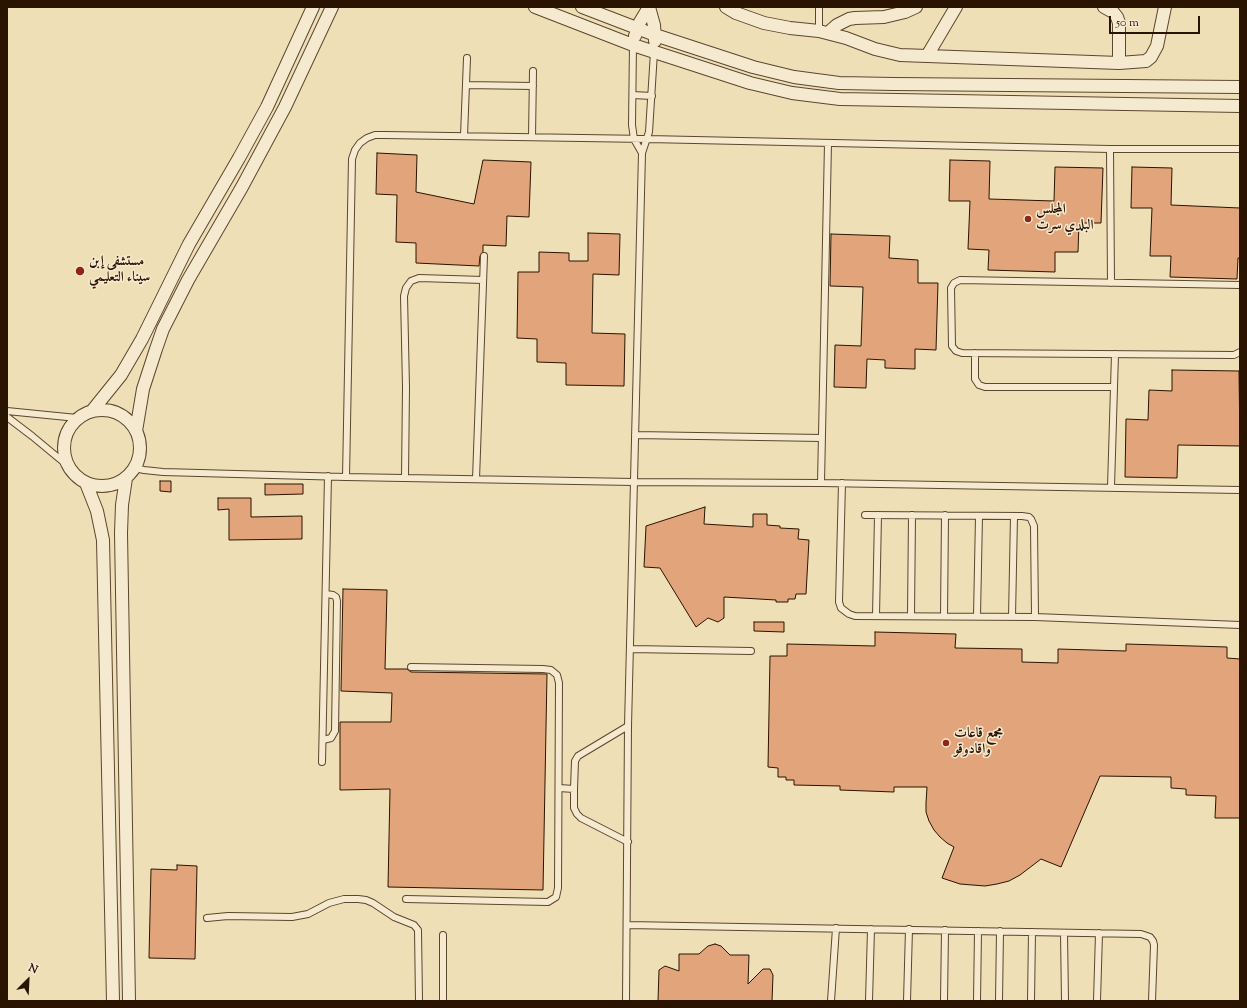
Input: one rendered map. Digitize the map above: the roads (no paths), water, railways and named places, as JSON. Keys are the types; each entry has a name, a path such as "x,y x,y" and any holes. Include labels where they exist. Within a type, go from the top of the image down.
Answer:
{"street":[{"path":"92,410 121,375 133,356 189,244 239,158 266,107 313,7"},
{"path":"136,431 143,389 163,329 188,280 242,187 282,113 332,7"},
{"path":"535,7 633,46 750,83 792,93 840,99 1240,106"},
{"path":"582,7 637,29 753,67 794,77 839,83 1240,87"},
{"path":"633,46 637,29 649,7"},
{"path":"649,7 654,25 654,52"},
{"path":"726,7 764,23 823,32 900,55 1119,63 1146,61 1151,58 1157,46 1165,7"},
{"path":"823,32 849,19 884,17 905,12 916,7"},
{"path":"927,56 956,7"},
{"path":"1104,7 1117,16 1119,23 1119,63"},
{"path":"92,410 110,410 125,417 136,431 140,446 138,461 135,468 126,478 107,486 94,486 78,478 67,465 64,457 64,440 71,424 77,418 92,410"},
{"path":"126,478 122,505 121,533 129,1001"},
{"path":"86,483 101,525 103,548 113,1001"}],"lane":[{"path":"819,7 823,32"},
{"path":"633,46 632,125 634,139 642,153"},
{"path":"626,1001 628,726 642,153 648,139 650,125 654,52"},
{"path":"464,136 467,58"},
{"path":"532,137 533,71"},
{"path":"466,85 533,86"},
{"path":"632,95 652,96"},
{"path":"346,477 352,159 355,150 367,138 376,136 464,136 1110,149 1240,149"},
{"path":"821,483 828,143"},
{"path":"1110,149 1111,283"},
{"path":"476,479 484,256"},
{"path":"405,478 406,387 404,296 406,288 411,281 419,278 483,280"},
{"path":"1240,285 960,280 954,282 951,288 952,346 956,351 962,353 1234,355 1240,352"},
{"path":"975,353 975,379 979,385 985,388 1114,387"},
{"path":"1111,487 1115,354"},
{"path":"7,411 77,418"},
{"path":"7,417 67,465"},
{"path":"635,435 822,438"},
{"path":"135,468 163,472 346,477 1240,490"},
{"path":"322,762 328,476"},
{"path":"842,484 840,605 843,611 852,615 1035,617 1240,625"},
{"path":"865,515 1029,517 1034,526 1035,617"},
{"path":"876,616 878,515"},
{"path":"910,616 912,515"},
{"path":"944,616 945,516"},
{"path":"977,616 979,516"},
{"path":"1012,617 1014,516"},
{"path":"323,740 333,736 335,729 337,601 336,597 333,595 326,594"},
{"path":"630,649 751,651"},
{"path":"406,899 544,902 554,900 558,894 559,683 554,672 543,669 411,667"},
{"path":"628,726 578,756 575,761 574,789 574,808 581,818 628,842"},
{"path":"559,788 574,789"},
{"path":"207,918 228,916 292,917 308,914 329,903 344,899 366,900 414,926 418,930 419,1001"},
{"path":"627,925 1141,934 1150,937 1153,940 1154,945 1152,1001"},
{"path":"831,1001 836,928"},
{"path":"869,1001 871,929"},
{"path":"907,1001 909,929"},
{"path":"944,1001 945,930"},
{"path":"977,1001 978,931"},
{"path":"998,1001 1000,931"},
{"path":"1031,1001 1032,932"},
{"path":"1064,933 1065,1001"},
{"path":"1097,1001 1099,933"},
{"path":"442,1001 443,935"}],"place":[{"name":"المجلس البلدي سرت","path":"1028,219"},
{"name":"مستشفى إبن سيناء التعليمي","path":"80,271"},
{"name":"مجمع قاعات واقادوقو","path":"946,743"}]}
